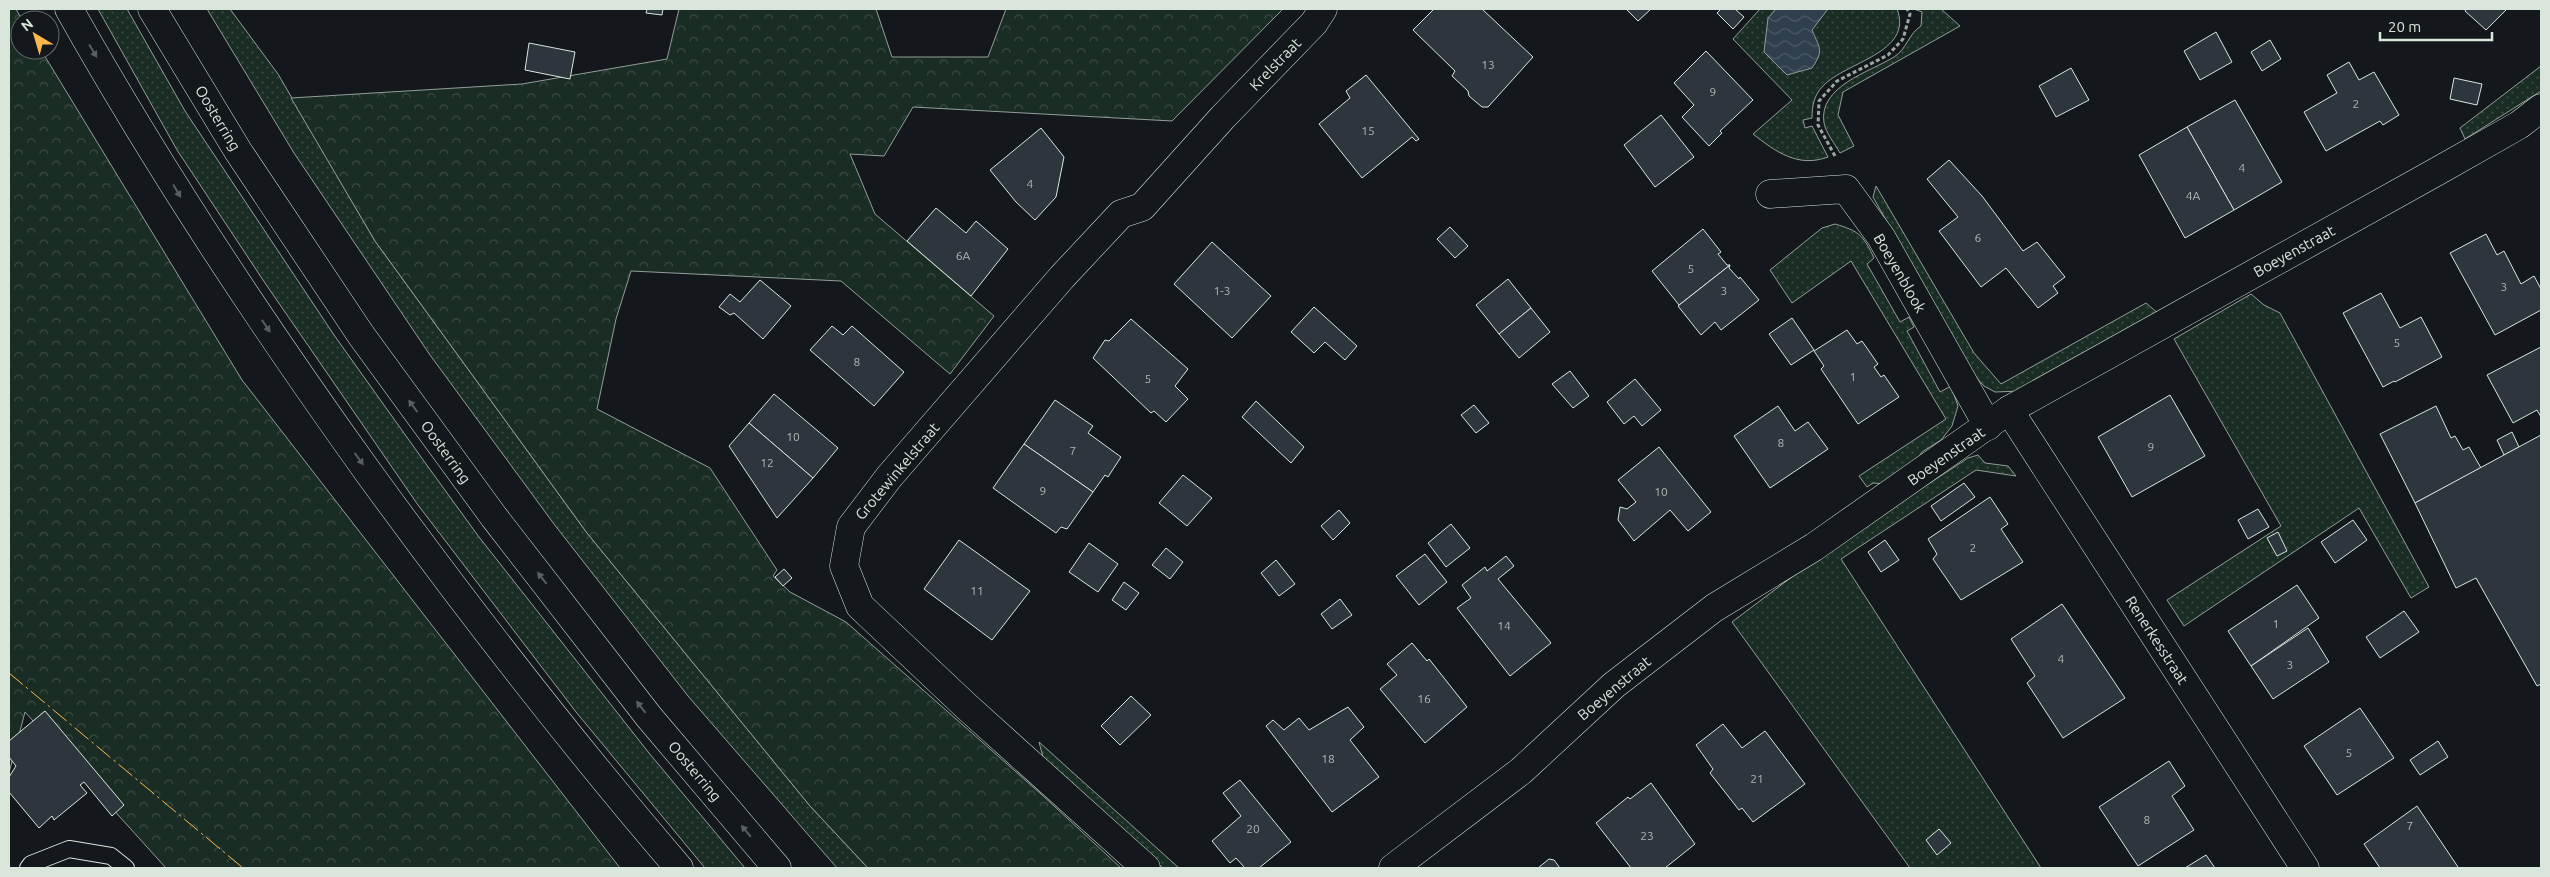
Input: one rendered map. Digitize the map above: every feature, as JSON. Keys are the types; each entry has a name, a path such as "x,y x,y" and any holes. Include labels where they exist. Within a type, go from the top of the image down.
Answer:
{"street":[{"path":"69,9 182,200 302,380 444,575 592,767 679,868"},
{"name":"Oosterring","path":"152,9 238,151 367,343 494,517 643,709 778,868"},
{"name":"Krelstraat","path":"1223,117 1314,23 1323,9"},
{"name":"Boeyenstraat","path":"1393,868 1521,771 1614,686 1714,608 1814,547 1999,418 2519,125 2541,108"},
{"name":"Grotewinkelstraat","path":"1146,868 966,706 860,606 844,566 851,527 890,477 1062,277 1121,214 1142,207 1223,117"},
{"name":"Boeyenblook","path":"1770,194 1846,189 1881,237 1999,418"},
{"name":"Renerkesstraat","path":"1999,418 2305,868"}],"lane":[{"path":"28,868 31,864 69,849 110,856 126,868"}],"path":[{"path":"1835,157 1818,125 1820,101 1837,81 1888,55 1903,39 1910,14 1907,9"}],"green space":[{"path":"9,9 16,9 10,10 10,60 47,60 242,380 620,868 166,868 25,712 9,773"},
{"path":"98,9 127,9 185,111 334,335 426,464 479,537 649,753 745,868 705,868 576,712 418,505 265,283 177,150"},
{"path":"207,9 230,9 278,74 375,241 587,533 810,806 868,868 837,868 688,696 554,524 430,355 294,153"},
{"path":"679,9 876,9 892,57 988,57 1006,9 1283,9 1172,121 913,107 884,156 850,154 875,214 994,316 950,374 841,281 631,271 616,319 597,409 710,468 777,570 773,576 790,592 846,622 1041,794 1121,868 868,868 810,806 587,533 375,241 291,98 522,84 667,59"},
{"path":"1760,9 1897,9 1900,24 1896,36 1875,55 1846,70 1823,86 1817,93 1814,101 1812,118 1803,120 1805,128 1812,126 1828,157 1807,161 1797,159 1770,147 1753,134 1792,100 1733,39"},
{"path":"1914,9 1941,9 1960,26 1843,92 1838,115 1854,146 1840,153 1824,123 1824,110 1829,99 1848,82 1898,54 1921,26 1922,12"},
{"path":"2541,66 2541,91 2465,139 2460,128"},
{"path":"1876,186 1974,353 2001,384 2146,303 2160,315 2022,391 1995,392 1984,386 1973,374 1873,197"},
{"path":"1835,224 1855,232 1867,244 1874,258 1867,264 1900,322 1909,317 1914,327 1907,331 1940,392 1951,386 1958,406 1952,426 1941,440 1922,452 1912,467 1888,484 1873,483 1867,487 1859,476 1946,419 1851,261 1792,303 1770,270 1822,228"},
{"path":"2251,294 2264,305 2280,313 2429,587 2411,598 2359,508 2184,626 2167,600 2281,526 2174,339"},
{"path":"1978,455 1985,463 2008,466 2016,476 1976,470 1841,559 2041,868 1910,868 1732,622 1829,549 1968,458"},
{"path":"1039,742 1179,868 1163,868 1043,757"}],"water":[{"path":"1776,9 1828,9 1812,30 1820,49 1812,68 1787,75 1764,52 1768,18"}],"building":[{"path":"647,9 663,9 662,15 646,13"},
{"path":"1434,9 1482,9 1533,57 1488,107 1482,107 1469,96 1468,91 1452,76 1455,71 1413,30"},
{"path":"1626,9 1651,9 1638,21"},
{"path":"1721,9 1735,9 1744,17 1733,29 1717,13"},
{"path":"2466,9 2507,9 2486,30 2465,11"},
{"path":"2216,32 2232,62 2200,80 2184,51"},
{"path":"2270,40 2281,59 2262,71 2251,52"},
{"path":"529,43 575,52 570,79 525,70"},
{"path":"1706,51 1753,100 1720,131 1722,133 1709,146 1682,117 1694,105 1674,83"},
{"path":"2349,62 2359,80 2374,72 2399,115 2383,125 2380,121 2326,151 2304,112 2337,93 2327,75"},
{"path":"2071,68 2089,100 2056,117 2039,86"},
{"path":"1366,75 1419,139 1416,141 1412,137 1362,178 1319,124 1350,98 1346,91"},
{"path":"2454,78 2482,84 2477,105 2450,99"},
{"path":"2235,100 2282,182 2234,210 2187,127"},
{"path":"1661,115 1694,157 1655,187 1624,145"},
{"path":"2187,127 2234,210 2185,238 2139,155"},
{"path":"1041,128 1064,157 1056,197 1035,220 1016,202 990,170"},
{"path":"1949,160 1982,196 2023,251 2037,242 2065,277 2053,286 2058,293 2038,308 2006,268 1981,287 1939,231 1958,217 1927,179"},
{"path":"936,208 966,233 976,221 1008,249 971,296 907,241"},
{"path":"1450,227 1468,246 1455,258 1437,239"},
{"path":"1703,229 1721,252 1718,254 1727,265 1730,265 1679,305 1652,271"},
{"path":"2486,234 2497,255 2504,251 2521,284 2534,276 2541,289 2541,310 2495,335 2450,253"},
{"path":"1212,242 1271,296 1232,338 1174,284"},
{"path":"1730,265 1729,268 1739,279 1740,277 1759,300 1721,330 1715,322 1701,335 1678,306"},
{"path":"1508,279 1531,308 1499,334 1476,305"},
{"path":"760,280 791,306 763,339 734,313 730,315 719,307 730,294 740,302"},
{"path":"2381,293 2400,328 2421,317 2442,357 2383,387 2343,313"},
{"path":"1314,307 1357,346 1345,360 1325,342 1314,353 1291,332"},
{"path":"1531,308 1550,332 1519,358 1499,334"},
{"path":"1792,318 1814,350 1791,365 1769,334"},
{"path":"1131,319 1188,369 1175,386 1188,399 1166,422 1154,411 1151,413 1093,358 1105,340 1109,341"},
{"path":"832,326 843,335 852,326 904,372 874,406 810,350"},
{"path":"1847,330 1857,344 1862,341 1878,364 1874,367 1881,377 1884,375 1899,397 1858,424 1821,369 1824,366 1814,351"},
{"path":"2541,347 2541,417 2537,410 2513,423 2487,375"},
{"path":"1570,371 1589,396 1573,408 1552,384"},
{"path":"1635,379 1661,410 1642,426 1634,416 1624,424 1607,402"},
{"path":"774,394 838,448 813,478 749,423"},
{"path":"2170,395 2205,456 2132,497 2098,437"},
{"path":"1055,400 1093,426 1088,433 1121,457 1108,477 1105,475 1093,492 1024,444"},
{"path":"1256,401 1304,447 1291,463 1242,417"},
{"path":"1474,405 1489,423 1476,433 1461,415"},
{"path":"1778,406 1795,431 1808,422 1828,449 1770,488 1734,436"},
{"path":"2436,406 2451,438 2455,436 2463,450 2469,447 2481,468 2415,503 2380,434"},
{"path":"749,423 813,478 777,518 729,446"},
{"path":"2512,432 2519,447 2504,455 2497,440"},
{"path":"2541,435 2541,684 2537,686 2476,578 2456,588 2415,503"},
{"path":"1024,444 1093,492 1067,529 1061,527 1056,533 993,488"},
{"path":"1659,447 1711,512 1688,531 1670,510 1634,541 1618,520 1620,507 1627,509 1636,502 1618,480"},
{"path":"1183,475 1212,498 1187,526 1159,503"},
{"path":"1964,483 1975,497 1941,521 1931,506"},
{"path":"1990,497 2008,524 2001,529 2023,562 1961,600 1933,559 1937,554 1928,539"},
{"path":"2258,509 2269,527 2248,539 2238,520"},
{"path":"1339,510 1350,523 1333,540 1321,526"},
{"path":"2353,520 2367,540 2335,563 2321,542"},
{"path":"1451,524 1470,548 1446,567 1428,543"},
{"path":"2278,532 2287,551 2277,556 2267,538"},
{"path":"959,540 1030,591 992,640 924,589"},
{"path":"1885,540 1899,560 1881,572 1868,552"},
{"path":"1089,543 1118,564 1098,592 1069,572"},
{"path":"1166,548 1183,562 1170,579 1152,565"},
{"path":"1425,554 1447,582 1419,605 1396,576"},
{"path":"1506,556 1514,566 1498,579 1551,643 1510,676 1457,608 1471,598 1462,585 1485,567 1487,571"},
{"path":"1276,560 1295,584 1279,596 1261,573"},
{"path":"784,569 792,578 783,586 775,577"},
{"path":"1124,582 1139,593 1126,610 1112,600"},
{"path":"2297,585 2319,618 2251,666 2228,631"},
{"path":"1340,599 1352,615 1332,629 1321,614"},
{"path":"2062,604 2125,698 2063,738 2027,683 2035,676 2011,639"},
{"path":"2404,611 2419,632 2380,658 2366,637"},
{"path":"2308,628 2329,662 2273,699 2251,666"},
{"path":"1412,643 1427,661 1429,659 1467,707 1425,743 1380,689 1397,675 1387,664"},
{"path":"1131,696 1151,715 1120,745 1101,726"},
{"path":"1348,707 1364,727 1350,740 1379,777 1332,812 1266,726 1273,720 1284,730 1299,718 1309,730"},
{"path":"2360,708 2394,758 2337,795 2304,746"},
{"path":"45,711 124,805 112,816 84,782 80,785 87,793 54,820 52,816 39,828 9,792 9,777 16,766 9,757 9,741"},
{"path":"1723,724 1742,748 1765,731 1805,784 1753,822 1742,808 1739,810 1710,773 1713,769 1696,745"},
{"path":"2438,741 2448,757 2420,775 2410,760"},
{"path":"2169,761 2185,786 2172,796 2194,830 2138,866 2099,807"},
{"path":"1240,780 1291,842 1259,868 1245,868 1236,858 1230,863 1212,841 1241,816 1223,793"},
{"path":"1651,783 1695,844 1665,868 1631,868 1596,823 1628,797 1630,799"},
{"path":"2417,806 2458,867 2380,868 2364,844"},
{"path":"1939,829 1951,843 1937,855 1926,840"},
{"path":"2206,855 2215,868 2185,868"},
{"path":"1549,859 1554,860 1560,868 1538,868"}],"power":[{"path":"9,673 243,868"}]}
